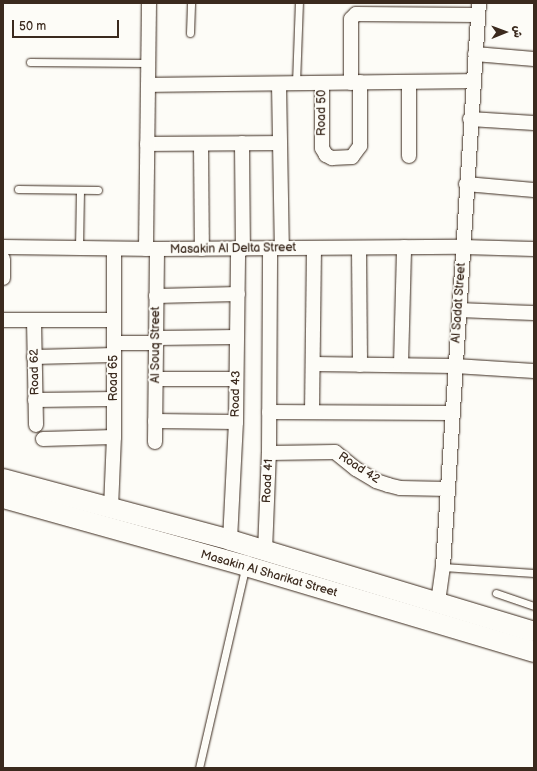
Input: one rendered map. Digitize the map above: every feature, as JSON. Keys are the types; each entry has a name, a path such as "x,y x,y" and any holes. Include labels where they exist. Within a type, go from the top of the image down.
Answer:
{"street":[{"name":"Al Souq Street","path":"149,3 148,144 152,249 156,296 155,442"},
{"path":"355,82 351,19 356,14 478,9"},
{"name":"Al Sadat Street","path":"438,602 443,567 472,81 478,9"},
{"path":"475,54 534,59"},
{"path":"148,85 472,81"},
{"name":"Road 50","path":"322,83 322,142 326,155 332,158 352,157 357,152 361,140 355,82"},
{"path":"409,82 409,156"},
{"name":"Road 41","path":"265,551 280,143 279,84"},
{"path":"470,119 534,123"},
{"name":"Road 43","path":"230,540 236,422 238,294 241,249 242,143"},
{"path":"148,144 280,143"},
{"path":"201,144 202,249"},
{"path":"466,184 534,190"},
{"name":"Masakin Al Delta Street","path":"3,247 241,249 463,246 534,249"},
{"path":"401,365 404,247"},
{"path":"312,412 314,248"},
{"path":"359,248 360,365"},
{"name":"Road 65","path":"111,508 114,437 114,249"},
{"path":"3,259 3,278"},
{"path":"156,296 238,294"},
{"path":"459,310 534,314"},
{"path":"3,320 114,320"},
{"name":"Road 62","path":"34,320 36,425"},
{"path":"34,357 114,349 156,341 237,336"},
{"path":"313,364 455,366 534,371"},
{"path":"156,379 236,379"},
{"path":"35,400 114,399"},
{"path":"269,412 452,413"},
{"path":"155,421 236,422"},
{"path":"43,439 114,437"},
{"name":"Road 42","path":"269,453 335,452 356,469 376,481 388,485 400,488 448,489"},
{"name":"Masakin Al Sharikat Street","path":"9,490 111,508 230,540 534,632"},
{"name":"Masakin Al Sharikat Street","path":"9,490 246,566 534,652"}],"lane":[{"path":"190,33 191,3"},
{"path":"296,83 299,3"},
{"path":"30,62 148,63"},
{"path":"18,189 98,190"},
{"path":"79,248 80,190"},
{"path":"199,768 246,566"},
{"path":"443,567 534,573"},
{"path":"496,593 534,606"}]}
